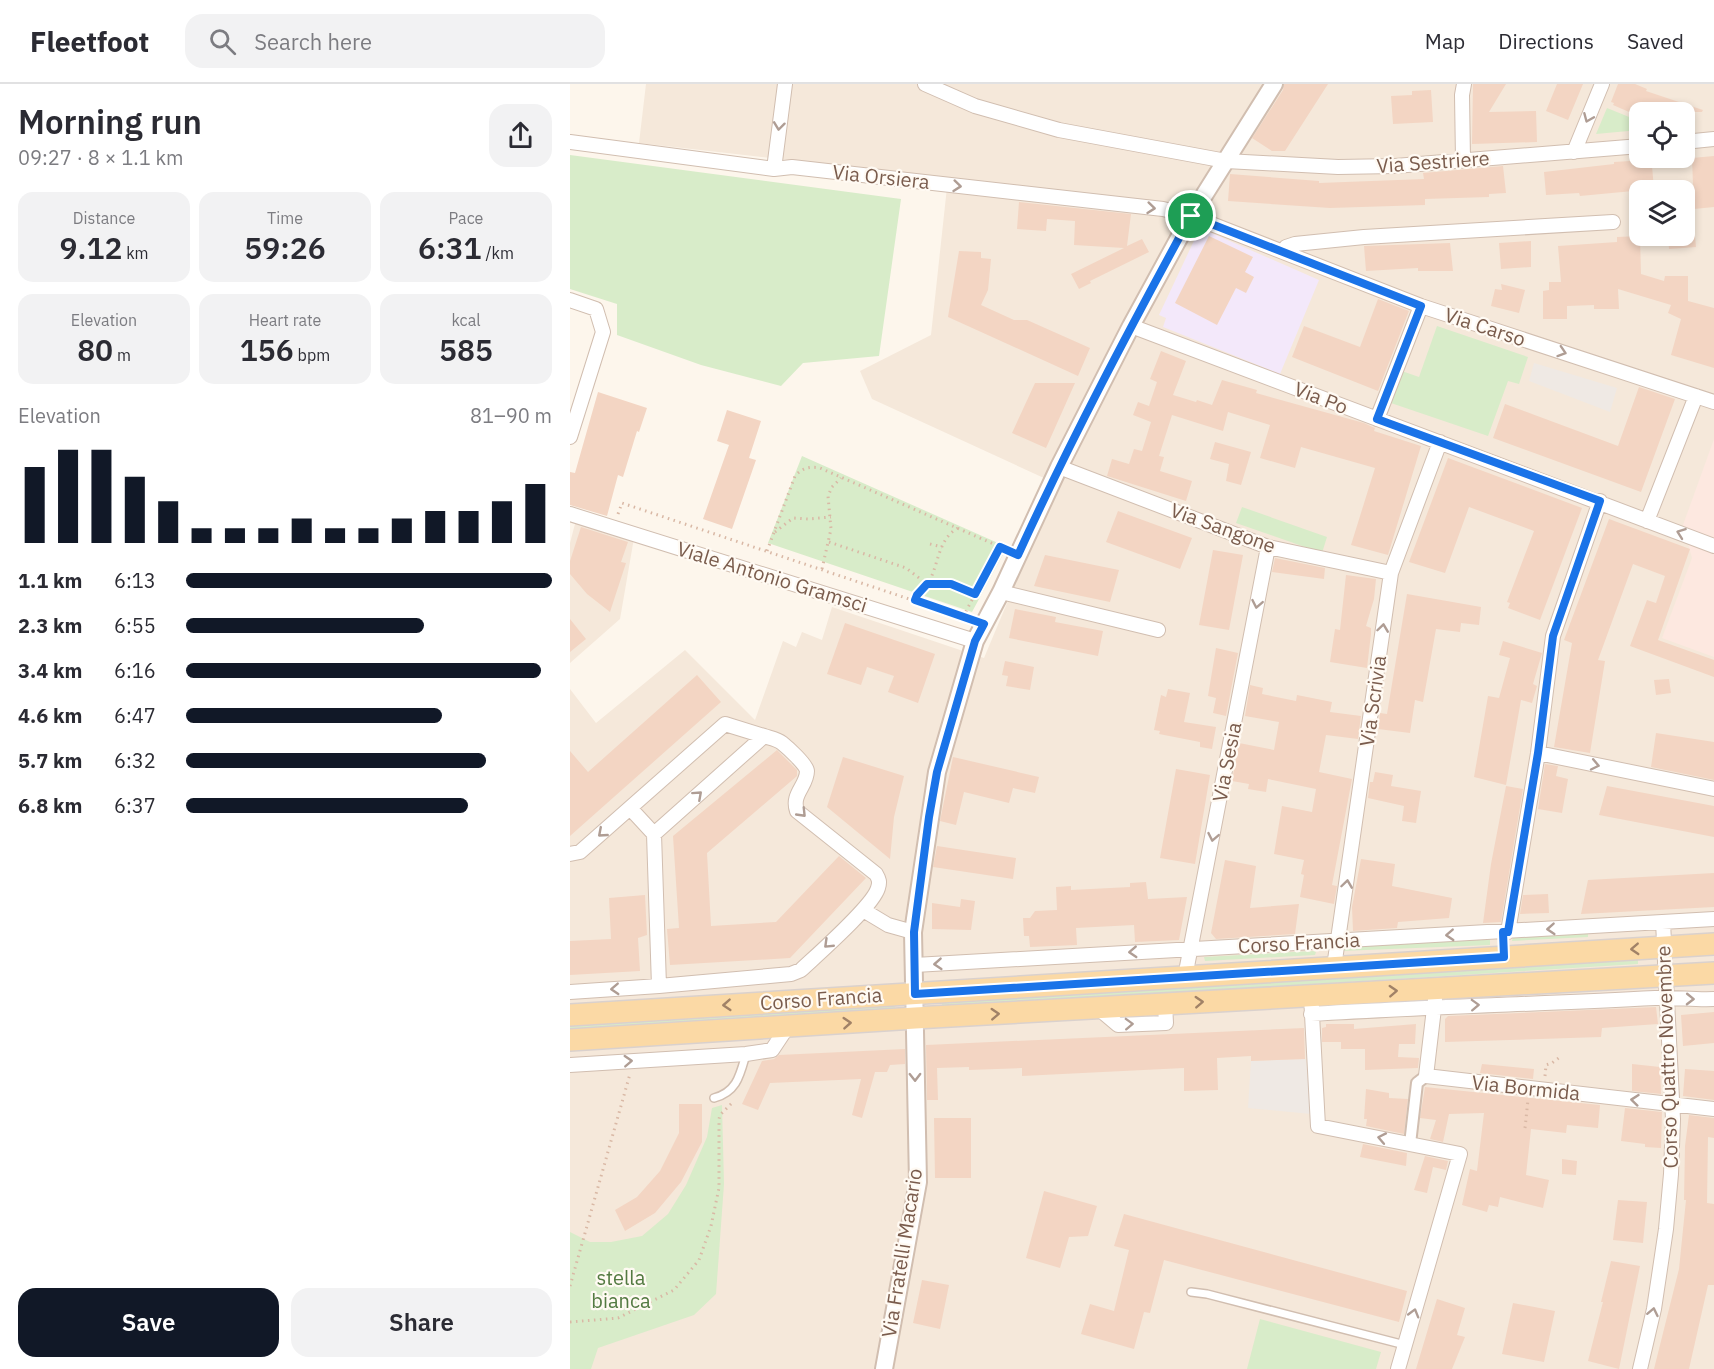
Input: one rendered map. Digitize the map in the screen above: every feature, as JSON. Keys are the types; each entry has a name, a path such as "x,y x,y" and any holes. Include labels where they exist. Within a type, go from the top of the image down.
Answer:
{"main road":[{"name":"Corso Francia","path":"570,1015 1714,944"},
{"name":"Corso Francia","path":"570,1040 1166,1004 1311,1005 1435,998 1714,973"}],"street":[{"path":"774,169 785,84"},
{"name":"Via Sestriere","path":"925,84 985,110 1059,130 1226,161 1338,167 1395,166 1629,147"},
{"name":"Via Fratelli Macario","path":"884,1369 918,1182 914,1056 914,932 924,849 937,772 975,641 1001,592 1059,467 1131,326 1191,216 1274,84"},
{"path":"1463,160 1462,95 1464,84"},
{"path":"1574,152 1602,84"},
{"path":"1695,141 1714,139"},
{"name":"Via Orsiera","path":"570,142 774,169 792,167 1140,206 1191,216"},
{"name":"Via Carso","path":"1191,216 1421,306 1714,402"},
{"path":"1283,252 1286,247 1295,244 1364,237 1613,222"},
{"path":"570,300 596,309 603,332 570,437"},
{"path":"1377,419 1421,306"},
{"name":"Via Po","path":"1131,326 1600,501 1714,546"},
{"path":"1647,521 1696,396"},
{"name":"Via Scrivia","path":"1334,967 1391,573 1440,442"},
{"name":"Via Sangone","path":"1059,467 1268,547 1391,573"},
{"path":"1504,957 1506,932 1538,753 1553,636 1600,501"},
{"name":"Viale Antonio Gramsci","path":"570,514 975,641"},
{"name":"Via Sesia","path":"1185,977 1268,547"},
{"path":"1001,592 1158,630"},
{"path":"570,854 580,852 725,724 780,741 806,766 807,772 794,804 797,811 879,878 878,890 863,910 888,925 914,932"},
{"path":"654,834 764,736"},
{"path":"1538,753 1714,789"},
{"path":"630,808 654,834 659,986"},
{"name":"Corso Francia","path":"570,992 791,974 801,970 863,910"},
{"name":"Corso Francia","path":"915,965 1714,919"},
{"name":"Corso Quattro Novembre","path":"1640,1369 1654,1309 1666,1229 1671,1174 1672,1104 1663,922"},
{"path":"1410,1143 1417,1083 1426,1076 1435,998"},
{"name":"Corso Francia","path":"1435,998 1714,999"},
{"path":"1311,1005 1318,1126 1460,1154 1398,1369"},
{"name":"Corso Francia","path":"570,1065 746,1054 771,1050 788,1026"},
{"name":"Via Bormida","path":"1426,1076 1714,1109"}],"lane":[{"path":"714,1098 724,1095 735,1085 746,1054"},
{"path":"1191,1292 1207,1294 1405,1345"}],"path":[{"path":"767,551 795,476 800,470 815,467 1018,555"},
{"path":"822,570 829,542 831,517 828,496 832,487 841,478"},
{"path":"614,527 622,503 984,624"},
{"path":"774,533 793,518 831,517"},
{"path":"915,600 927,584 944,540 958,528"},
{"path":"829,542 906,568 927,584 951,584 975,594"},
{"path":"930,544 942,547"},
{"path":"963,617 1000,547"},
{"path":"1545,1078 1546,1065 1560,1057"},
{"path":"570,1286 634,1061"},
{"path":"570,1322 618,1317 674,1290 699,1260 711,1226 719,1188 719,1119 734,1101"},
{"path":"1525,1128 1528,1101"}],"shaded area":[{"path":"646,84 1714,84 1714,1369 570,1369 570,689 596,723 685,650 755,720 783,641 796,647 802,632 822,640 832,607 984,658 1057,484 872,399 860,371 931,335 948,178 639,143"},
{"path":"1200,228 1319,280 1280,374 1163,327 1166,318 1159,315"},
{"path":"1534,363 1617,388 1610,412 1529,381"},
{"path":"1714,439 1714,657 1662,638 1692,558 1683,525"},
{"path":"576,520 634,538 620,619 570,663 570,543"},
{"path":"1306,1059 1311,1114 1248,1108 1251,1061"}],"green space":[{"path":"1607,108 1629,117 1629,131 1596,134"},
{"path":"570,155 901,199 879,356 803,363 781,386 701,365 617,335 617,304 570,289"},
{"path":"1437,326 1528,357 1519,384 1508,381 1488,436 1385,401 1396,369 1419,377"},
{"path":"802,456 1007,547 972,612 768,543"},
{"path":"1242,507 1327,537 1322,553 1236,523"},
{"path":"1588,933 1588,937 1512,941 1513,937"},
{"path":"1490,939 1490,945 1341,951 1342,947"},
{"path":"1316,952 1315,955 1205,961 1204,957"},
{"path":"1638,960 1638,964 942,1007 942,1002"},
{"path":"894,1005 896,1011 570,1031 570,1025"},
{"name":"stella bianca","path":"722,1105 724,1184 716,1294 694,1315 598,1348 591,1369 570,1369 570,1232 590,1242 611,1242 642,1236 668,1214 686,1185 707,1137 712,1108"},
{"path":"1260,1319 1381,1352 1376,1369 1247,1369"}],"building":[{"path":"1284,84 1328,84 1285,151 1272,151 1252,138 1283,90"},
{"path":"1473,84 1506,84 1489,112 1536,111 1537,142 1472,144"},
{"path":"1557,84 1583,84 1568,120 1546,111"},
{"path":"1618,84 1635,84 1647,89 1646,91 1679,102 1629,102 1629,112 1611,102"},
{"path":"1431,90 1433,122 1393,124 1391,96 1412,95 1412,91"},
{"path":"1695,107 1703,110 1695,112"},
{"path":"1714,156 1714,207 1695,209 1695,180 1693,180 1692,168 1695,168 1695,158"},
{"path":"1629,161 1629,168 1652,168 1653,180 1629,180 1629,191 1580,196 1579,193 1546,195 1544,172 1614,164 1614,162"},
{"path":"1503,166 1506,193 1489,194 1489,197 1425,199 1425,205 1330,208 1228,201 1230,174 1319,181 1319,183 1424,179 1423,173"},
{"path":"1019,202 1131,214 1127,246 1142,239 1149,252 1090,281 1091,283 1079,289 1071,274 1124,248 1074,245 1075,221 1047,219 1046,231 1017,229"},
{"path":"1209,236 1253,257 1245,272 1254,277 1246,293 1236,288 1217,325 1175,303"},
{"path":"1629,236 1629,246 1640,246 1641,274 1664,281 1665,276 1688,276 1688,301 1714,308 1714,368 1671,355 1681,319 1668,313 1671,305 1618,289 1619,309 1594,309 1594,305 1567,306 1567,319 1543,319 1543,291 1549,290 1549,282 1561,282 1558,246 1617,242 1617,237"},
{"path":"1695,236 1696,247 1669,249 1669,246 1695,246"},
{"path":"1531,241 1531,267 1501,269 1499,243"},
{"path":"1450,243 1453,271 1418,271 1418,268 1366,271 1364,246"},
{"path":"959,251 981,252 981,258 991,259 988,290 981,305 1014,320 1027,320 1090,348 1078,376 948,317"},
{"path":"1501,284 1525,290 1519,313 1491,306 1495,289 1502,290"},
{"path":"1378,299 1409,311 1378,391 1292,357 1304,326 1360,347"},
{"path":"1161,351 1186,361 1173,395 1212,405 1222,380 1257,390 1256,393 1364,423 1375,428 1374,431 1421,446 1388,555 1351,545 1375,468 1301,447 1295,468 1260,458 1270,425 1228,412 1223,431 1172,415 1159,456 1164,457 1160,471 1192,481 1186,501 1107,476 1112,459 1129,464 1134,449 1142,451 1151,422 1133,415 1138,402 1149,406 1157,382 1150,379"},
{"path":"1035,383 1075,383 1046,448 1012,433"},
{"path":"1639,387 1675,399 1641,492 1493,438 1505,404 1618,446"},
{"path":"598,392 647,408 639,432 637,431 623,477 618,475 607,516 570,505 570,472 575,473"},
{"path":"727,410 761,421 749,458 756,460 732,529 703,519 729,445 717,441"},
{"path":"1215,442 1251,452 1241,485 1226,481 1229,464 1210,459"},
{"path":"1448,458 1582,508 1540,620 1508,608 1510,603 1507,602 1534,531 1469,507 1445,573 1409,562"},
{"path":"1118,511 1192,538 1180,569 1106,542"},
{"path":"1609,519 1690,549 1658,640 1714,660 1714,677 1630,646 1647,600 1656,603 1665,576 1633,564 1598,660 1605,661 1590,753 1554,747 1572,643 1564,640"},
{"path":"581,527 628,542 621,562 626,563 610,612 587,594 570,574 570,561"},
{"path":"1213,550 1243,555 1229,630 1199,625"},
{"path":"1045,555 1119,570 1110,602 1034,586"},
{"path":"1275,558 1325,568 1324,579 1272,572"},
{"path":"1346,575 1376,579 1374,599 1366,626 1371,628 1367,668 1330,662 1335,629 1340,630"},
{"path":"1407,594 1481,607 1479,625 1461,623 1460,632 1436,629 1423,702 1415,700 1410,733 1378,729 1380,713 1387,714"},
{"path":"1015,609 1056,617 1055,622 1103,631 1098,656 1009,638"},
{"path":"570,619 586,639 570,652"},
{"path":"845,623 935,654 918,703 888,692 894,676 867,667 861,685 827,674"},
{"path":"1503,641 1542,653 1533,684 1537,686 1532,703 1521,700 1506,785 1474,777 1488,696 1499,698 1510,658 1499,655"},
{"path":"1216,648 1238,653 1226,716 1213,713 1216,698 1208,696"},
{"path":"1005,661 1034,667 1030,690 1006,686 1008,676 1002,675"},
{"path":"697,675 721,702 570,836 570,751 588,772"},
{"path":"1669,679 1671,693 1656,695 1654,680"},
{"path":"1250,685 1263,688 1262,694 1296,701 1297,695 1332,702 1330,712 1361,716 1358,739 1326,735 1319,772 1352,779 1332,885 1337,886 1334,904 1300,897 1304,860 1274,854 1282,806 1312,812 1316,789 1268,779 1266,792 1248,789 1249,784 1232,781 1239,743 1274,750 1279,722 1245,716"},
{"path":"1168,689 1190,693 1184,722 1216,727 1212,749 1200,747 1200,742 1159,734 1160,731 1154,730 1161,695 1166,697"},
{"path":"1656,733 1714,742 1714,780 1651,767"},
{"path":"777,750 797,770 797,776 707,853 711,926 776,922 839,856 866,878 790,958 670,965 667,929 679,928 673,836"},
{"path":"843,757 904,776 894,817 890,859 827,807"},
{"path":"953,757 1039,777 1035,793 1013,788 1009,803 964,792 956,825 940,821"},
{"path":"1545,764 1558,766 1556,776 1568,779 1562,813 1538,809"},
{"path":"1176,769 1210,775 1195,864 1160,858"},
{"path":"1375,772 1393,775 1391,786 1421,791 1416,823 1402,821 1404,806 1368,798 1370,782 1373,782"},
{"path":"1506,786 1523,789 1501,922 1483,923 1491,864"},
{"path":"1607,786 1714,806 1714,837 1599,815"},
{"path":"937,846 1016,858 1013,879 933,867"},
{"path":"1361,859 1395,864 1392,886 1452,898 1449,918 1398,922 1397,928 1353,931 1352,907"},
{"path":"1225,860 1256,866 1250,908 1299,904 1295,934 1216,939 1211,933"},
{"path":"1714,873 1714,907 1581,914 1588,880"},
{"path":"1146,882 1148,899 1187,897 1179,940 1135,942 1134,925 1076,928 1077,945 1030,947 1029,936 1024,936 1023,918 1030,918 1035,911 1057,910 1056,887 1071,886 1071,890 1130,887 1130,883"},
{"path":"1548,894 1549,913 1520,914 1523,895"},
{"path":"645,895 647,935 638,938 640,971 570,975 570,941 611,939 609,898"},
{"path":"961,899 975,901 971,930 932,929 932,903 960,907"},
{"path":"1656,1007 1658,1024 1602,1028 1601,1037 1445,1042 1445,1019 1448,1016"},
{"path":"1714,1012 1714,1043 1683,1046 1681,1015"},
{"path":"1326,1024 1354,1024 1354,1029 1416,1024 1415,1044 1399,1044 1398,1057 1419,1058 1418,1068 1365,1070 1365,1049 1341,1049 1341,1042 1322,1042 1322,1028 1326,1027"},
{"path":"1304,1028 1305,1059 1251,1061 1251,1056 1217,1058 1218,1090 1184,1091 1184,1068 1022,1076 1022,1068 969,1070 969,1067 937,1068 938,1100 927,1100 926,1045"},
{"path":"905,1049 905,1064 890,1065 887,1072 875,1072 862,1118 852,1115 861,1079 770,1083 758,1110 742,1104 762,1061 774,1059 779,1055"},
{"path":"1482,1064 1534,1069 1533,1079 1480,1073"},
{"path":"1632,1064 1660,1067 1661,1094 1632,1091"},
{"path":"1685,1069 1714,1071 1714,1100 1683,1096"},
{"path":"1425,1087 1600,1105 1598,1128 1567,1125 1566,1133 1531,1129 1526,1175 1549,1180 1543,1208 1500,1197 1498,1207 1489,1205 1487,1212 1462,1205 1470,1169 1477,1171 1484,1113 1449,1114 1443,1142 1430,1139 1436,1120 1420,1118"},
{"path":"1366,1089 1389,1093 1389,1098 1408,1099 1404,1134 1366,1126 1367,1119 1364,1119"},
{"path":"679,1104 702,1104 702,1142 681,1182 655,1213 625,1231 615,1210 637,1197 660,1171 679,1133"},
{"path":"1625,1108 1662,1112 1661,1148 1621,1141"},
{"path":"1689,1115 1714,1118 1714,1138 1708,1137 1707,1203 1714,1204 1714,1285 1708,1285 1689,1369 1654,1369 1679,1269 1686,1200 1684,1200 1685,1146"},
{"path":"934,1118 971,1118 971,1178 935,1178"},
{"path":"1363,1144 1407,1153 1406,1166 1360,1157"},
{"path":"1425,1156 1448,1161 1446,1170 1433,1167 1427,1193 1414,1190"},
{"path":"1562,1159 1577,1161 1576,1175 1562,1174"},
{"path":"1044,1191 1097,1206 1088,1236 1069,1237 1060,1268 1026,1258"},
{"path":"1618,1200 1647,1202 1643,1243 1613,1240"},
{"path":"1124,1214 1407,1291 1399,1322 1164,1260 1150,1313 1144,1312 1134,1349 1081,1334 1090,1304 1114,1311 1129,1250 1114,1246"},
{"path":"1611,1261 1640,1266 1619,1369 1588,1361"},
{"path":"922,1280 949,1285 940,1329 913,1323"},
{"path":"1437,1299 1465,1308 1457,1335 1465,1337 1452,1369 1416,1369"},
{"path":"1513,1303 1555,1311 1544,1362 1502,1354"}],"route":[{"path":"1191,216 1421,306 1377,419 1600,501 1553,636 1538,753 1508,932 1503,932 1504,957 915,994 914,932 937,772 975,641 984,624 915,600 927,584 951,584 975,594 1000,547 1018,555 1059,467 1131,326 1191,216"}]}
